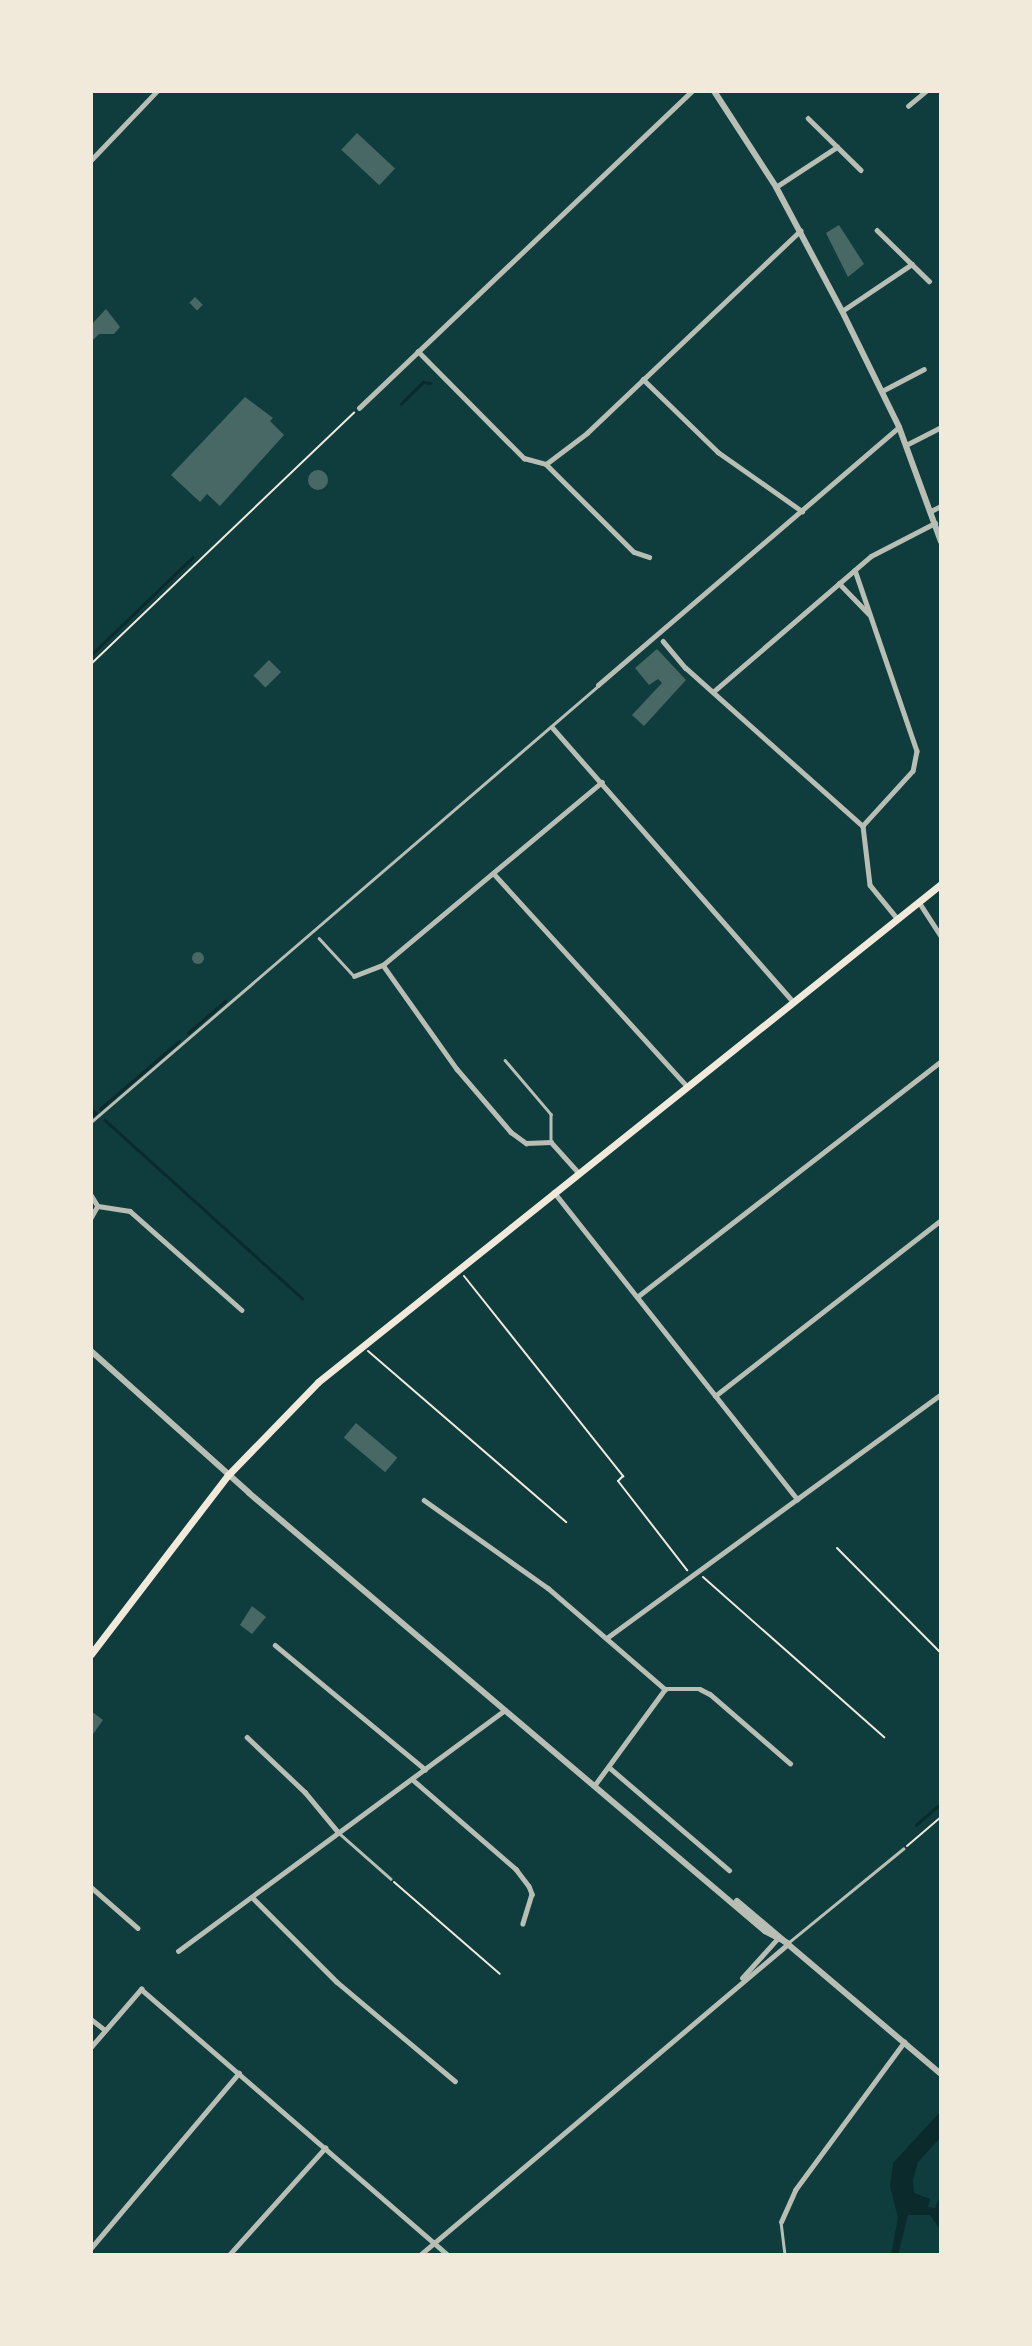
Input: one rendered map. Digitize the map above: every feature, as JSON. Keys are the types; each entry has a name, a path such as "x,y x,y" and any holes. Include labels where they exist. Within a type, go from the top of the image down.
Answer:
{"main road":[{"path":"91,1654 228,1475 318,1382 553,1191 941,884"}],"street":[{"path":"91,160 157,91"},
{"path":"359,408 692,91"},
{"path":"714,91 776,187 842,311 906,445 941,542"},
{"path":"908,106 926,91"},
{"path":"808,118 861,170"},
{"path":"776,187 837,147"},
{"path":"877,230 929,281"},
{"path":"546,464 643,379 801,231"},
{"path":"842,311 912,264"},
{"path":"418,351 524,458 546,464 634,552 649,557"},
{"path":"882,391 924,369"},
{"path":"643,379 718,452 802,511"},
{"path":"598,685 898,427"},
{"path":"906,445 941,427"},
{"path":"931,511 941,506"},
{"path":"713,692 871,556 935,523"},
{"path":"855,570 913,733 918,761 914,771 863,826"},
{"path":"839,583 872,618"},
{"path":"663,641 713,692 863,826 870,885 897,918"},
{"path":"552,727 793,1001"},
{"path":"354,976 383,965 495,875 602,782"},
{"path":"495,875 687,1086"},
{"path":"919,902 941,936"},
{"path":"383,965 457,1069 511,1132 526,1143 551,1142 578,1172"},
{"path":"637,1297 941,1061"},
{"path":"553,1191 797,1499"},
{"path":"91,1195 98,1206 130,1211 242,1310"},
{"path":"91,1218 98,1206"},
{"path":"715,1396 941,1220"},
{"path":"91,1351 228,1475 594,1786 778,1938 788,1943 941,2074"},
{"path":"608,1637 941,1394"},
{"path":"424,1500 548,1588 608,1637 665,1689 700,1689 710,1694 790,1763"},
{"path":"275,1645 425,1769"},
{"path":"594,1786 610,1768 665,1689"},
{"path":"178,1951 505,1710"},
{"path":"247,1737 305,1792 339,1833"},
{"path":"610,1768 729,1870"},
{"path":"412,1779 516,1869 532,1894 523,1924"},
{"path":"91,1887 138,1928"},
{"path":"252,1897 337,1982 455,2081"},
{"path":"737,1984 778,1938"},
{"path":"420,2255 788,1943"},
{"path":"91,2048 104,2029 141,1989 448,2255"},
{"path":"91,2019 104,2029"},
{"path":"781,2222 795,2190 904,2042"},
{"path":"91,2248 239,2073"},
{"path":"229,2255 325,2148"}],"lane":[{"path":"91,1122 598,685"},
{"path":"319,938 354,976"},
{"path":"505,1060 551,1114 551,1142"},
{"path":"339,1833 391,1880"},
{"path":"788,1943 904,1849"},
{"path":"781,2222 785,2255"}],"path":[{"path":"91,664 359,408"},
{"path":"461,1272 623,1476 618,1481 692,1576"},
{"path":"366,1349 566,1522"},
{"path":"837,1548 941,1654"},
{"path":"699,1571 717,1594 884,1737"},
{"path":"904,1849 941,1817"},
{"path":"391,1880 500,1974"}],"water":[{"path":"941,2111 941,2137 918,2162 913,2180 914,2193 930,2199 928,2207 935,2208 941,2194 941,2231 930,2215 908,2215 898,2255 891,2255 898,2218 890,2186 893,2163"}],"building":[{"path":"357,133 395,168 379,185 341,150"},
{"path":"839,225 864,264 848,277 826,233"},
{"path":"195,297 203,305 197,310 189,303"},
{"path":"106,309 120,327 114,334 99,334 91,342 91,325"},
{"path":"245,397 273,418 270,421 284,435 220,506 207,494 200,502 171,475"},
{"path":"318,470 325,473 328,480 325,487 318,490 311,487 308,480 311,473"},
{"path":"657,649 686,680 644,726 632,715 662,683 658,679 649,685 635,668"},
{"path":"269,660 281,672 265,688 253,676"},
{"path":"198,952 204,958 198,964 192,958"},
{"path":"356,1423 397,1458 385,1472 344,1438"},
{"path":"252,1606 266,1617 252,1634 240,1625"},
{"path":"91,1711 103,1720 91,1737"}],"waterway":[{"path":"401,404 423,382 430,383"},
{"path":"91,655 193,557"},
{"path":"188,1033 225,1001"},
{"path":"100,1109 179,1041"},
{"path":"91,1109 96,1113 91,1117"},
{"path":"105,1120 302,1298"},
{"path":"916,1825 937,1807"}]}
